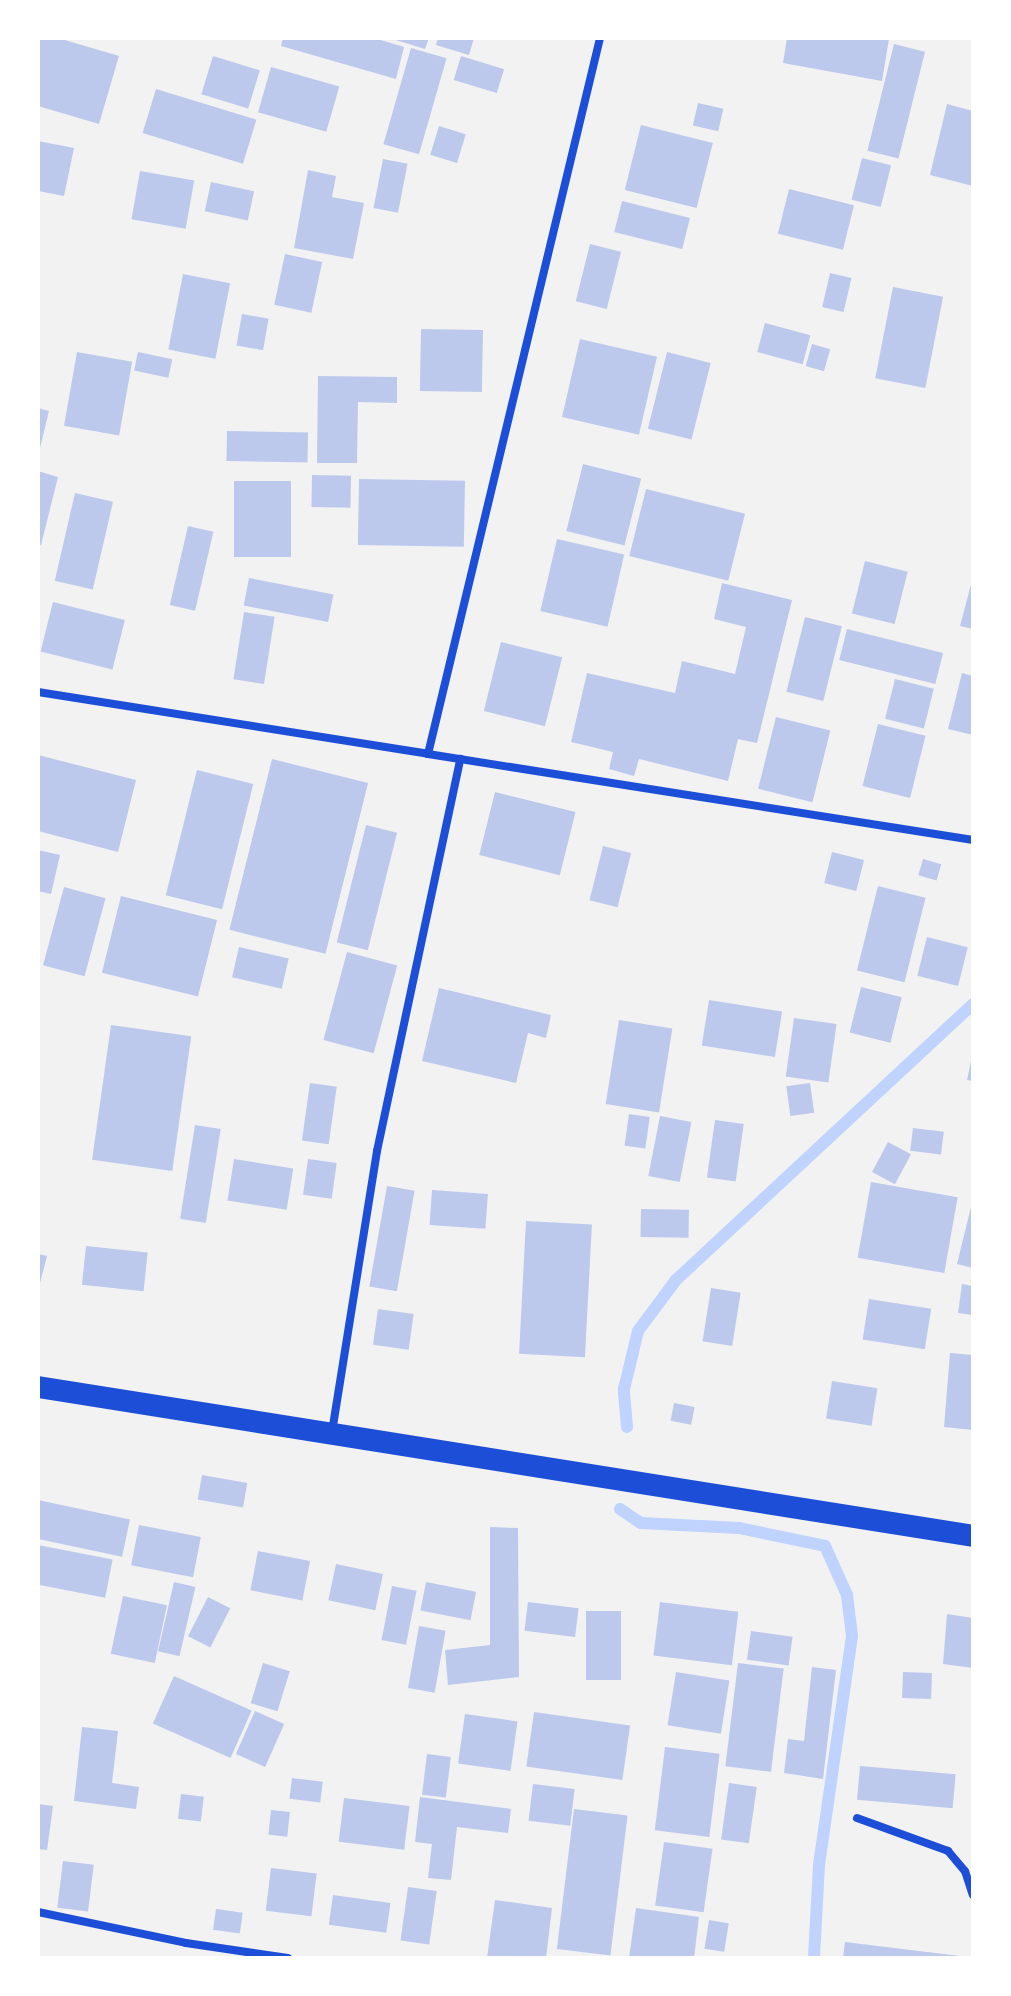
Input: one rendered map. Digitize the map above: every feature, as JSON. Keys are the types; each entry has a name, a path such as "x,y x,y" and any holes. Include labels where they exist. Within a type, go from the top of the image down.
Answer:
{"highway":[{"path":"38,1387 973,1536"}],"street":[{"path":"428,754 600,38"},
{"path":"38,692 973,840"},
{"path":"331,1436 377,1151 460,759"},
{"path":"857,1818 948,1851 965,1871 973,1895"},
{"path":"38,1912 186,1943 288,1958"}],"building":[{"path":"38,38 58,38 119,56 99,124 38,106"},
{"path":"283,38 374,38 404,47 396,79 281,46"},
{"path":"389,38 429,38 425,49"},
{"path":"438,38 474,38 469,55 436,45"},
{"path":"787,38 889,39 882,81 783,63"},
{"path":"894,44 925,52 898,158 867,151"},
{"path":"411,48 447,58 419,154 383,144"},
{"path":"213,56 260,70 248,109 201,94"},
{"path":"461,56 504,69 497,93 454,80"},
{"path":"271,67 339,87 326,132 258,112"},
{"path":"156,89 256,120 243,164 143,133"},
{"path":"698,103 723,109 718,131 693,125"},
{"path":"947,104 973,111 973,186 930,175"},
{"path":"641,125 713,143 697,208 625,190"},
{"path":"439,126 466,134 457,163 430,155"},
{"path":"38,141 74,148 64,196 38,191"},
{"path":"862,158 891,165 881,207 852,200"},
{"path":"383,159 408,164 398,213 373,208"},
{"path":"308,170 336,176 332,197 364,203 353,259 294,248"},
{"path":"140,171 194,181 186,229 131,219"},
{"path":"211,182 254,191 248,220 205,211"},
{"path":"789,189 854,205 843,250 778,234"},
{"path":"622,201 690,218 682,249 614,232"},
{"path":"590,244 621,252 607,309 576,301"},
{"path":"285,254 322,262 311,313 274,305"},
{"path":"830,273 851,278 844,312 822,307"},
{"path":"183,274 230,283 215,359 168,350"},
{"path":"893,287 943,297 925,388 875,378"},
{"path":"242,314 269,319 263,350 236,346"},
{"path":"765,323 810,335 803,364 757,352"},
{"path":"421,329 483,330 482,392 420,391"},
{"path":"580,339 657,357 639,435 562,417"},
{"path":"812,344 830,349 824,371 806,366"},
{"path":"77,352 132,362 119,436 64,426"},
{"path":"138,352 172,359 168,378 134,371"},
{"path":"667,352 711,363 692,440 648,429"},
{"path":"318,376 397,377 397,403 358,402 357,463 317,463"},
{"path":"38,408 49,411 39,452 38,452"},
{"path":"227,431 308,432 307,462 226,461"},
{"path":"583,464 641,479 625,545 566,531"},
{"path":"38,471 58,477 41,545 38,544"},
{"path":"312,475 351,476 350,508 311,507"},
{"path":"359,479 465,481 464,547 358,545"},
{"path":"234,481 291,481 291,557 234,557"},
{"path":"646,489 745,514 728,581 629,556"},
{"path":"75,493 113,502 93,589 55,581"},
{"path":"188,526 213,532 195,611 170,605"},
{"path":"557,539 624,555 608,627 540,611"},
{"path":"865,561 908,572 895,624 852,613"},
{"path":"973,577 973,629 960,626"},
{"path":"249,578 333,594 328,622 244,605"},
{"path":"722,583 792,600 757,743 738,739 728,781 639,759 634,776 609,769 613,752 571,742 587,673 675,693 682,661 735,674 746,627 714,619"},
{"path":"53,602 125,620 112,669 41,651"},
{"path":"244,612 275,617 264,684 233,679"},
{"path":"805,617 842,626 823,701 786,692"},
{"path":"847,629 943,653 935,684 839,660"},
{"path":"501,642 562,657 545,726 484,711"},
{"path":"962,673 973,676 973,735 948,729"},
{"path":"895,679 934,689 924,728 885,719"},
{"path":"776,717 830,731 812,802 758,789"},
{"path":"878,724 926,736 910,798 863,786"},
{"path":"38,755 136,780 118,852 38,831"},
{"path":"272,759 368,783 325,954 229,930"},
{"path":"197,770 253,784 222,909 166,895"},
{"path":"495,792 576,812 560,875 479,855"},
{"path":"366,825 397,833 368,950 337,942"},
{"path":"603,846 631,853 618,907 589,900"},
{"path":"38,850 60,855 51,894 38,891"},
{"path":"832,852 864,860 856,891 824,883"},
{"path":"923,859 941,864 937,881 918,875"},
{"path":"878,886 926,898 904,982 857,970"},
{"path":"64,887 106,898 85,976 43,965"},
{"path":"121,896 217,920 198,997 102,973"},
{"path":"927,937 968,947 958,986 917,976"},
{"path":"239,947 289,958 282,989 232,977"},
{"path":"347,952 397,965 374,1053 323,1040"},
{"path":"861,987 902,997 890,1043 850,1033"},
{"path":"439,988 551,1015 546,1038 528,1033 516,1083 422,1061"},
{"path":"709,1000 782,1012 775,1057 702,1045"},
{"path":"794,1018 837,1024 828,1082 786,1076"},
{"path":"619,1020 672,1028 659,1112 606,1104"},
{"path":"111,1025 191,1036 172,1171 92,1160"},
{"path":"973,1057 973,1081 967,1080"},
{"path":"310,1083 337,1087 329,1144 302,1140"},
{"path":"810,1083 814,1113 790,1116 786,1086"},
{"path":"629,1114 650,1117 645,1149 625,1146"},
{"path":"660,1116 691,1122 680,1182 648,1176"},
{"path":"715,1120 744,1124 736,1181 707,1177"},
{"path":"195,1125 221,1129 206,1223 180,1219"},
{"path":"913,1128 944,1132 941,1155 910,1151"},
{"path":"888,1142 911,1154 895,1184 872,1172"},
{"path":"234,1159 293,1168 287,1210 227,1200"},
{"path":"308,1159 337,1163 332,1199 303,1195"},
{"path":"871,1182 958,1197 944,1273 858,1258"},
{"path":"387,1186 415,1191 397,1291 369,1286"},
{"path":"432,1190 488,1194 485,1229 430,1225"},
{"path":"973,1203 973,1268 957,1264"},
{"path":"641,1209 689,1210 689,1238 641,1237"},
{"path":"526,1221 592,1224 585,1357 519,1354"},
{"path":"86,1246 148,1252 144,1291 82,1285"},
{"path":"38,1254 47,1256 39,1287 38,1287"},
{"path":"962,1284 973,1286 973,1315 958,1313"},
{"path":"711,1288 741,1293 732,1346 703,1341"},
{"path":"869,1299 931,1309 925,1349 863,1339"},
{"path":"378,1309 414,1314 409,1350 373,1345"},
{"path":"950,1353 973,1355 973,1430 944,1427"},
{"path":"832,1381 877,1388 871,1426 826,1419"},
{"path":"674,1403 695,1407 691,1425 671,1421"},
{"path":"202,1475 247,1483 243,1508 198,1500"},
{"path":"38,1500 130,1520 122,1557 38,1539"},
{"path":"139,1525 201,1537 193,1577 131,1565"},
{"path":"490,1527 518,1528 519,1677 448,1685 445,1650 490,1645"},
{"path":"38,1545 113,1560 105,1598 38,1585"},
{"path":"258,1551 310,1561 302,1600 250,1590"},
{"path":"336,1564 383,1574 375,1610 328,1600"},
{"path":"174,1582 195,1587 179,1656 158,1651"},
{"path":"426,1582 476,1592 471,1620 420,1610"},
{"path":"392,1586 417,1591 406,1645 382,1640"},
{"path":"123,1596 167,1605 155,1663 111,1654"},
{"path":"208,1597 230,1608 210,1648 188,1636"},
{"path":"528,1602 579,1608 575,1637 524,1631"},
{"path":"660,1602 738,1612 732,1665 653,1656"},
{"path":"586,1611 621,1611 621,1680 586,1680"},
{"path":"947,1614 973,1618 973,1668 943,1664"},
{"path":"419,1626 446,1631 435,1693 408,1688"},
{"path":"751,1631 793,1637 789,1666 747,1660"},
{"path":"263,1663 290,1671 277,1711 251,1703"},
{"path":"738,1663 784,1669 771,1772 725,1766"},
{"path":"812,1667 836,1670 823,1779 784,1773 788,1739 804,1741"},
{"path":"676,1672 729,1680 721,1734 668,1725"},
{"path":"903,1672 932,1673 931,1699 902,1698"},
{"path":"174,1676 252,1711 231,1758 153,1724"},
{"path":"255,1711 284,1724 265,1767 236,1754"},
{"path":"534,1712 630,1725 622,1780 526,1766"},
{"path":"465,1714 517,1721 511,1771 458,1764"},
{"path":"82,1727 118,1731 112,1783 139,1787 136,1809 74,1801"},
{"path":"665,1747 720,1754 709,1837 655,1830"},
{"path":"427,1754 451,1757 446,1798 422,1795"},
{"path":"860,1766 956,1774 953,1808 857,1800"},
{"path":"292,1778 323,1782 320,1803 289,1799"},
{"path":"729,1783 757,1787 749,1843 721,1839"},
{"path":"533,1784 575,1789 570,1826 528,1821"},
{"path":"181,1794 204,1797 201,1822 178,1819"},
{"path":"420,1797 511,1809 508,1833 457,1827 451,1880 428,1878 432,1844 415,1842"},
{"path":"344,1798 410,1806 404,1850 339,1842"},
{"path":"38,1804 53,1806 47,1850 38,1849"},
{"path":"574,1809 628,1816 610,1956 557,1949"},
{"path":"271,1810 290,1812 287,1837 268,1835"},
{"path":"664,1842 713,1849 704,1912 655,1905"},
{"path":"63,1861 94,1865 88,1911 57,1908"},
{"path":"271,1868 317,1874 311,1916 266,1911"},
{"path":"408,1887 437,1891 429,1945 400,1940"},
{"path":"333,1895 390,1903 386,1933 329,1925"},
{"path":"495,1900 552,1908 546,1958 487,1958"},
{"path":"636,1908 699,1917 694,1958 629,1958"},
{"path":"216,1909 243,1913 240,1934 213,1930"},
{"path":"709,1920 729,1923 724,1952 704,1949"},
{"path":"845,1942 960,1956 960,1958 843,1958"}],"waterway":[{"path":"627,1427 624,1389 638,1331 676,1280 973,1004"},
{"path":"620,1509 641,1523 739,1528 825,1546 847,1595 852,1636 819,1865 814,1958"}]}
